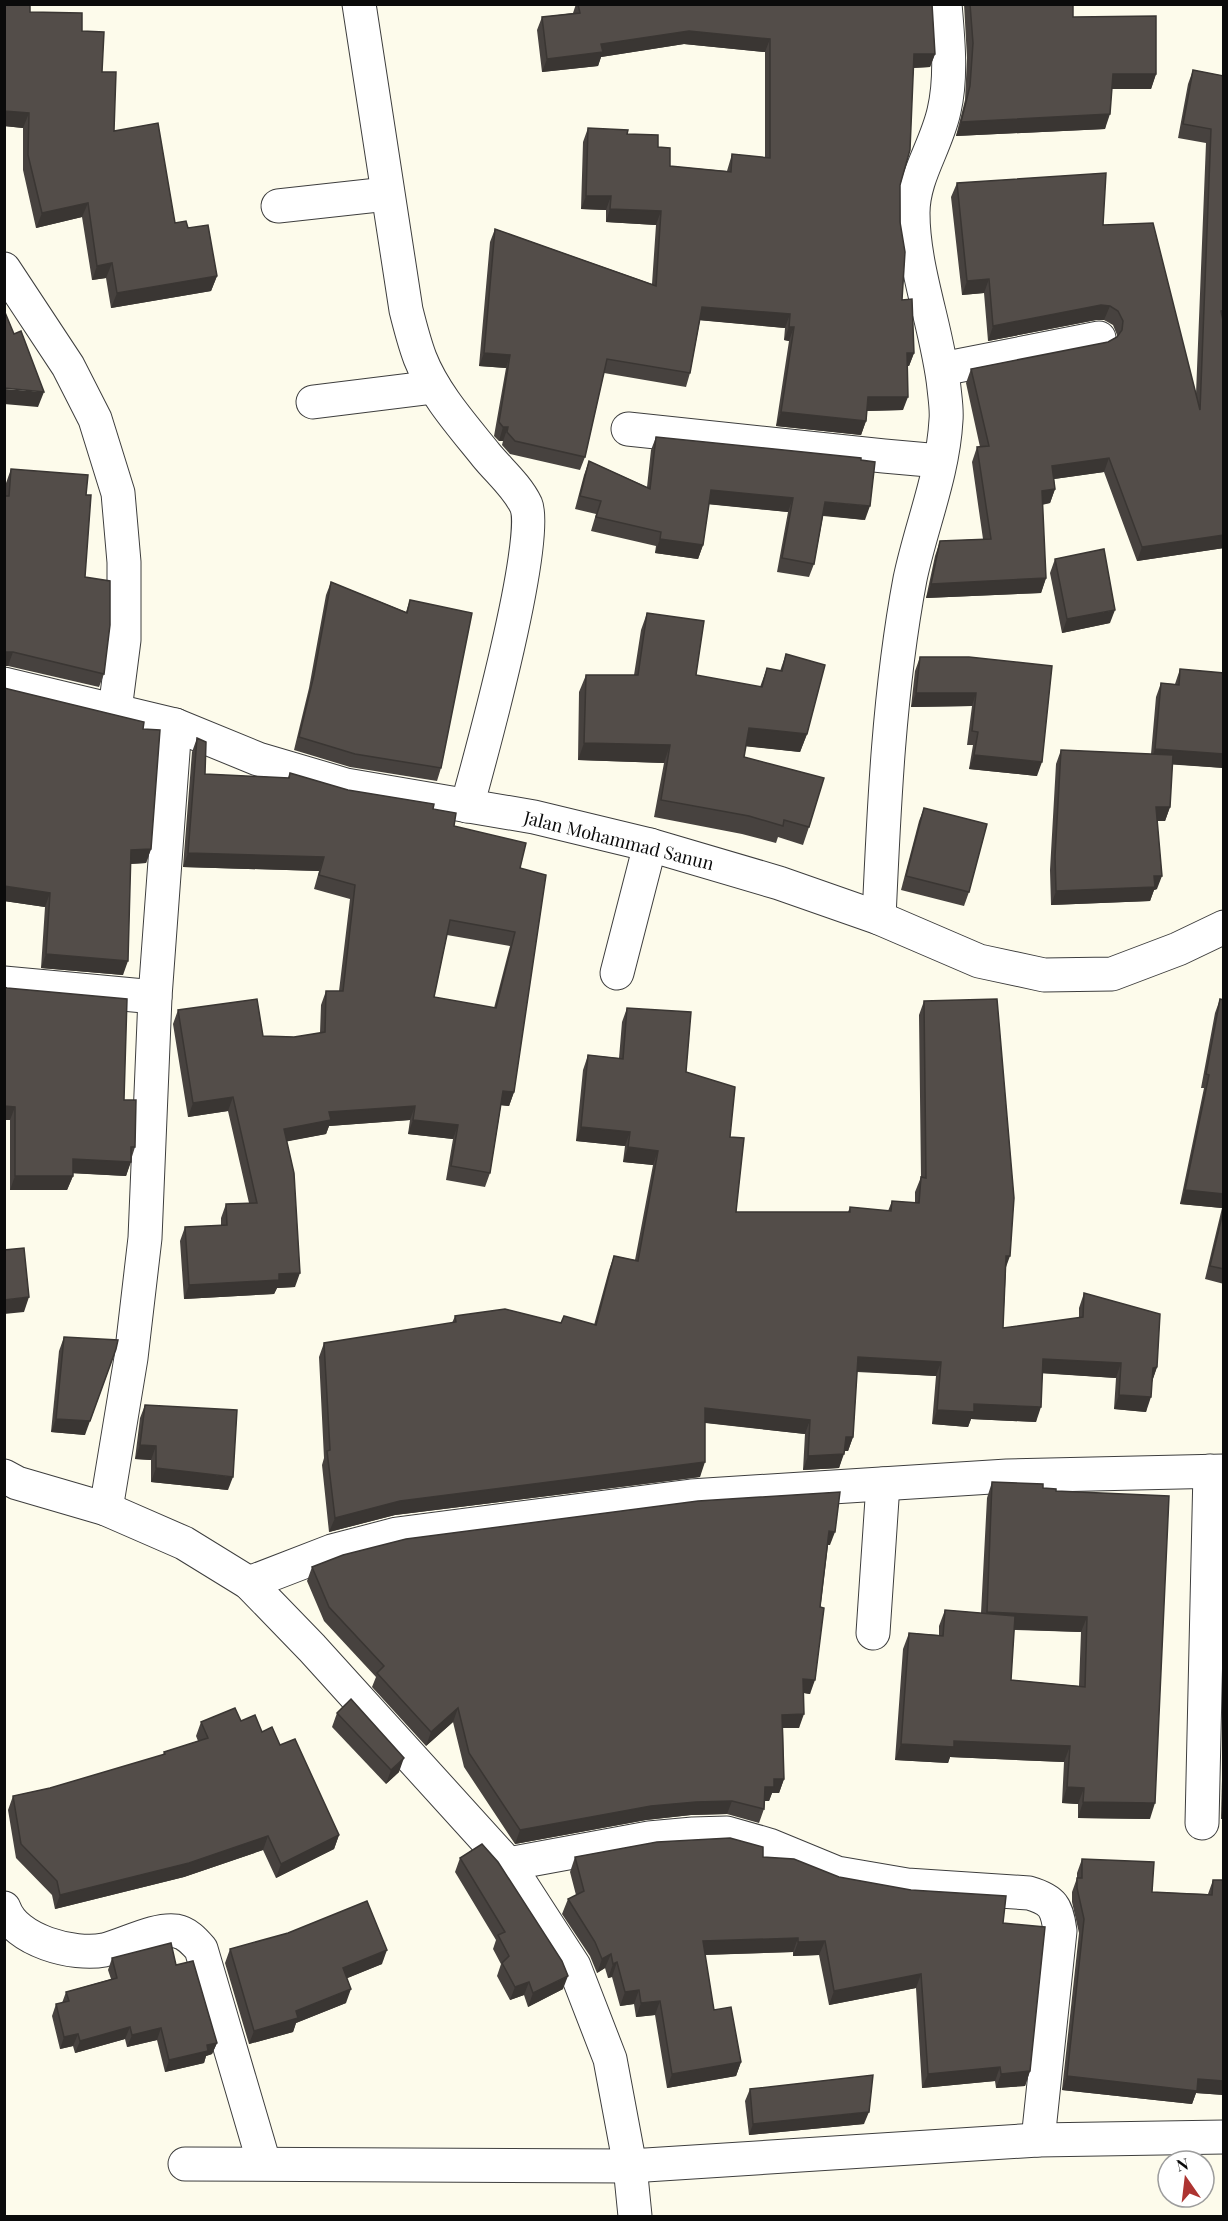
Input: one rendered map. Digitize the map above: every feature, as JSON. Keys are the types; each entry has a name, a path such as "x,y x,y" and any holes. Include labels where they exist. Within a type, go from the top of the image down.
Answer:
{"street":[{"path":"359,4 406,310 420,359 434,387 516,490 525,504 529,521 514,613 467,806"},
{"path":"879,918 886,770 894,675 910,578 940,460 947,419 942,369 916,248 913,213 917,183 936,138 944,112 948,87 945,4"},
{"path":"278,206 387,194"},
{"path":"4,269 68,366 95,419 118,493 124,562 124,640 115,710"},
{"path":"942,369 1099,338"},
{"path":"313,402 434,387"},
{"path":"628,429 940,460"},
{"name":"Jalan Mohammad Sanun","path":"4,684 175,725 258,759 346,785 534,816 650,845 779,883 879,918 979,961 1044,975 1112,974 1178,950 1224,927"},
{"path":"106,1509 131,1358 145,1238 155,997 175,725"},
{"path":"617,973 650,845"},
{"path":"4,983 155,997"},
{"path":"249,1582 332,1551 397,1534 691,1496 1006,1476 1217,1471 1202,1823"},
{"path":"4,1476 17,1483 106,1509 184,1543 249,1582 508,1864 574,1966 610,2059 630,2166 636,2217"},
{"path":"873,1633 883,1484"},
{"path":"508,1864 649,1838 727,1833 769,1845 837,1874 907,1885 1029,1893 1042,1897 1052,1903 1058,1916 1060,1931 1038,2140"},
{"path":"4,1908 7,1916 30,1937 62,1948 102,1950 158,1933 175,1931 191,1937 201,1949 264,2163"},
{"path":"185,2164 630,2166 1038,2140 1224,2137"}],"building":[{"path":"4,4 30,4 30,12 82,13 82,31 104,32 102,72 116,72 114,131 158,123 175,223 186,221 188,228 208,225 217,276 117,293 112,263 97,266 88,203 42,213 28,155 29,113 4,111"},
{"path":"578,4 932,4 935,54 914,54 910,150 900,185 900,222 905,252 902,300 912,299 914,353 907,353 908,397 868,397 866,421 781,412 794,327 789,327 790,314 702,307 690,373 607,359 585,457 515,441 507,432 508,427 503,427 499,422 510,355 484,353 495,229 656,286 661,211 610,209 611,196 586,196 588,128 628,130 627,134 658,135 658,147 670,148 670,166 731,172 732,154 770,158 770,39 689,31 601,44 603,52 547,59 542,17 580,13"},
{"path":"970,4 1073,4 1073,17 1156,16 1156,74 1113,74 1110,114 961,122 970,86 973,43"},
{"path":"1193,70 1224,76 1224,310 1221,311 1224,325 1224,535 1142,547 1109,458 1052,466 1055,489 1042,491 1046,578 931,584 940,541 991,539 977,447 989,446 971,369 1108,342 1117,337 1122,330 1123,321 1118,311 1110,306 1101,305 993,326 989,279 967,281 957,183 1106,173 1103,225 1153,223 1200,410 1211,129 1183,124"},
{"path":"4,310 14,334 21,331 44,392 4,388"},
{"path":"656,437 861,458 861,460 875,462 870,506 825,502 814,564 782,558 793,498 711,490 703,545 660,539 661,532 596,517 601,501 580,496 589,461 650,489"},
{"path":"11,469 88,475 86,495 91,495 85,577 110,581 110,625 104,674 13,652 4,652 4,496 9,496"},
{"path":"1104,549 1115,610 1067,619 1055,559"},
{"path":"331,582 407,613 410,600 472,613 441,768 355,754 299,737 314,675"},
{"path":"647,613 704,621 696,675 762,687 767,668 782,671 786,654 825,665 807,734 749,728 744,757 824,778 809,827 784,820 783,826 749,816 661,800 670,745 584,743 586,675 638,675"},
{"path":"920,657 969,657 1052,666 1042,762 974,755 978,732 972,731 976,693 916,693"},
{"path":"1180,669 1224,673 1224,754 1155,749 1161,683 1179,685"},
{"path":"4,688 144,722 143,729 160,730 151,849 131,850 128,961 46,954 50,893 4,886"},
{"path":"197,738 206,742 205,774 289,778 290,773 348,790 434,804 433,809 456,813 454,826 526,843 520,868 546,875 514,1092 503,1091 490,1173 451,1166 458,1125 413,1120 415,1106 329,1112 331,1120 284,1129 294,1173 300,1273 279,1274 279,1280 189,1285 185,1227 227,1225 226,1204 257,1203 233,1097 193,1103 178,1010 257,999 263,1036 294,1037 325,1032 326,991 343,991 355,885 319,875 324,857 188,853","holes":["450,920 515,932 496,1008 434,997"]},
{"path":"1061,750 1173,755 1170,807 1156,807 1162,876 1154,876 1155,887 1056,891 1055,856"},
{"path":"924,808 987,824 969,892 906,876"},
{"path":"4,987 127,999 124,1100 136,1100 135,1147 131,1147 131,1162 73,1159 73,1176 15,1176 15,1107 4,1106"},
{"path":"997,999 1014,1198 1010,1256 1006,1256 1003,1328 1083,1317 1084,1293 1160,1314 1157,1367 1153,1368 1151,1397 1119,1395 1121,1363 1043,1359 1041,1407 974,1404 974,1412 937,1410 941,1362 858,1357 853,1437 846,1437 844,1454 808,1456 810,1420 705,1408 705,1462 400,1501 335,1518 327,1451 330,1450 324,1343 456,1322 455,1316 505,1309 561,1323 564,1316 596,1325 614,1256 638,1261 658,1151 628,1147 630,1132 581,1127 588,1055 623,1059 627,1008 691,1012 686,1072 735,1087 730,1137 744,1138 736,1212 850,1212 850,1207 891,1211 892,1201 919,1203 921,1177 926,1178 924,1001"},
{"path":"1220,999 1224,1000 1224,1194 1185,1190 1209,1075 1206,1074"},
{"path":"1224,1208 1224,1269 1210,1266"},
{"path":"24,1248 29,1297 4,1300 4,1250"},
{"path":"64,1337 118,1340 90,1421 56,1419"},
{"path":"145,1405 237,1410 233,1477 156,1468 156,1446 140,1445"},
{"path":"992,1482 1043,1484 1043,1488 1056,1489 1056,1491 1169,1496 1155,1803 1083,1802 1084,1788 1067,1787 1070,1746 954,1741 954,1747 901,1744 909,1633 943,1636 945,1610 1015,1616 1011,1680 1085,1687 1087,1617 987,1612"},
{"path":"840,1492 835,1532 829,1531 820,1607 824,1608 815,1680 803,1679 804,1714 782,1715 784,1779 774,1779 774,1787 765,1787 764,1809 732,1801 696,1802 651,1806 520,1830 469,1753 458,1708 431,1732 377,1673 384,1666 329,1607 312,1567 343,1555 406,1539 698,1501"},
{"path":"351,1699 404,1758 391,1770 337,1713"},
{"path":"235,1708 241,1721 255,1715 262,1732 272,1727 280,1745 295,1739 339,1835 281,1864 268,1836 189,1863 60,1895 57,1881 21,1844 13,1796 50,1788 165,1754 164,1752 208,1738 201,1722"},
{"path":"730,1838 763,1847 763,1857 794,1859 839,1877 911,1890 1006,1896 1003,1923 1045,1927 1030,2071 1001,2074 1000,2067 928,2074 921,1974 834,1991 825,1941 798,1942 798,1938 703,1941 714,2010 731,2007 741,2062 672,2074 660,2001 641,2003 639,1990 625,1992 617,1962 613,1964 611,1954 602,1959 595,1942 568,1899 584,1891 575,1857 657,1842"},
{"path":"482,1844 498,1862 562,1961 568,1976 533,1993 529,1982 515,1987 502,1963 509,1956 498,1935 505,1932 460,1858"},
{"path":"1082,1859 1154,1862 1152,1892 1212,1895 1213,1880 1224,1880 1224,2081 1198,2079 1197,2091 1067,2076 1084,1919 1077,1888 1077,1878 1082,1878"},
{"path":"367,1901 387,1950 343,1968 351,1989 296,2011 298,2018 254,2031 230,1949 288,1933"},
{"path":"171,1943 176,1965 193,1961 217,2043 207,2045 208,2051 169,2060 161,2028 132,2035 130,2027 80,2041 78,2034 64,2037 56,2004 69,2001 66,1992 117,1978 112,1958"},
{"path":"873,2075 869,2112 753,2124 750,2089"}]}
